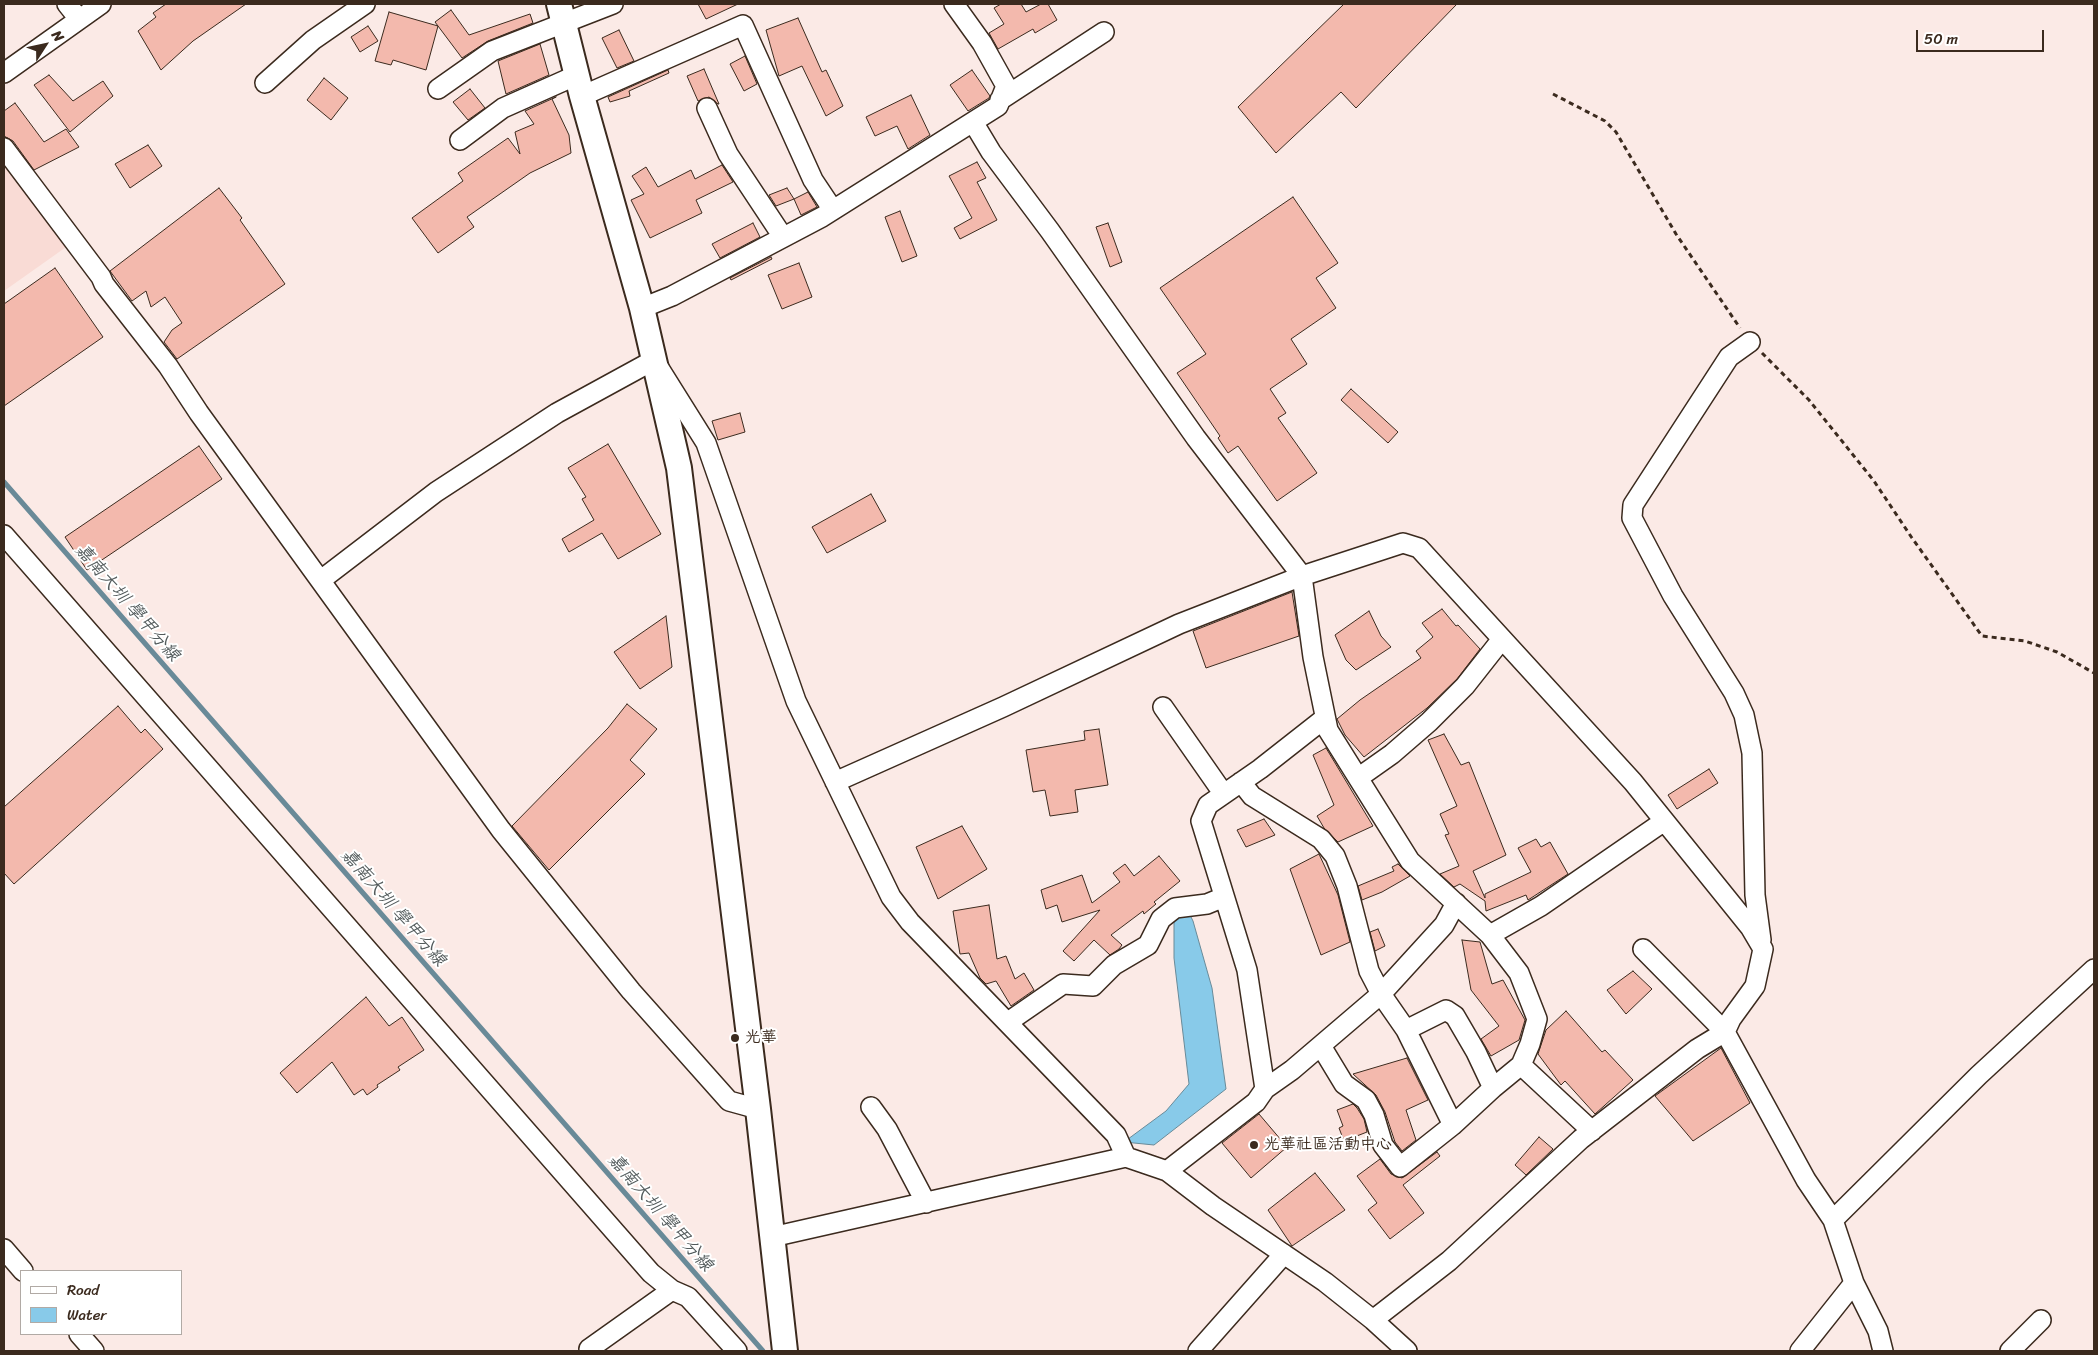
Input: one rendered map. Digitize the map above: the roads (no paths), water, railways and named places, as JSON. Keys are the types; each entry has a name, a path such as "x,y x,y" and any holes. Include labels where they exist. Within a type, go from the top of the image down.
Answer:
{"main road":[{"path":"562,14 579,86 642,308 679,468 758,1109 785,1351"}],"street":[{"path":"67,4 79,19"},
{"path":"4,73 101,4"},
{"path":"265,83 313,40 365,4"},
{"path":"438,89 492,51 562,14 613,4"},
{"path":"642,308 672,296 833,210 998,106 1006,86 982,43 954,4"},
{"path":"460,140 503,108 579,86 743,25 813,180 833,210"},
{"path":"1000,100 1104,32"},
{"path":"707,108 728,154 783,237"},
{"path":"973,122 991,152 1050,231 1196,438 1302,576 1313,656 1328,730 1410,861 1490,935 1519,973 1537,1018 1530,1044 1521,1065 1453,1125 1400,1167 1383,1145 1374,1115 1366,1100 1344,1084 1321,1046"},
{"path":"4,148 104,284 168,366 199,413 501,830 631,991 729,1101 758,1109"},
{"path":"1373,1320 1449,1261 1592,1131 1697,1049 1725,1032 1731,1019 1755,986 1763,949 1755,895 1752,753 1744,715 1734,693 1672,596 1632,518 1632,505 1729,357 1750,342"},
{"path":"321,580 436,492 557,413 654,360 706,443 796,701 891,897 910,922 1116,1135 1126,1157"},
{"path":"4,535 651,1273 672,1290 688,1297 737,1351"},
{"path":"835,782 1003,707 1179,624 1302,576 1403,543 1420,548 1633,782 1663,822 1750,927 1763,949"},
{"path":"1358,778 1392,754 1447,704 1465,686 1502,638"},
{"path":"1162,707 1223,793"},
{"path":"1265,1089 1247,970 1201,822 1208,805 1325,718"},
{"path":"1241,782 1252,796 1321,839 1335,856 1347,886 1369,971 1381,994 1406,1030 1453,1125"},
{"path":"1490,935 1541,906 1663,822"},
{"path":"1008,1022 1063,984 1094,986 1114,965 1148,945 1161,920 1175,908 1207,904 1224,897"},
{"path":"1167,1171 1256,1102 1265,1089 1321,1046 1381,994 1444,925 1456,903"},
{"path":"1643,949 1725,1032 1806,1180 1833,1220 1854,1283 1878,1331 1883,1351"},
{"path":"1833,1220 1979,1075 2094,969"},
{"path":"1406,1030 1446,1010 1455,1016 1494,1088"},
{"path":"1521,1065 1592,1131"},
{"path":"871,1107 887,1129 926,1203"},
{"path":"772,1237 1126,1157 1167,1171 1325,1282 1373,1320 1407,1351"},
{"path":"4,1249 22,1270"},
{"path":"1198,1351 1284,1254"},
{"path":"1800,1351 1854,1283"},
{"path":"591,1351 589,1349 672,1290"},
{"path":"2010,1351 2041,1320"},
{"path":"79,1335 94,1351"}],"water":[{"path":"1186,907 1193,921 1212,988 1226,1089 1154,1145 1124,1142 1166,1111 1189,1084 1174,958 1174,920"}],"waterway":[{"name":"嘉南大圳 學甲分線","path":"4,482 763,1351"}],"place":[{"name":"光華","path":"735,1038"},
{"name":"光華社區活動中心","path":"1254,1145"}]}
